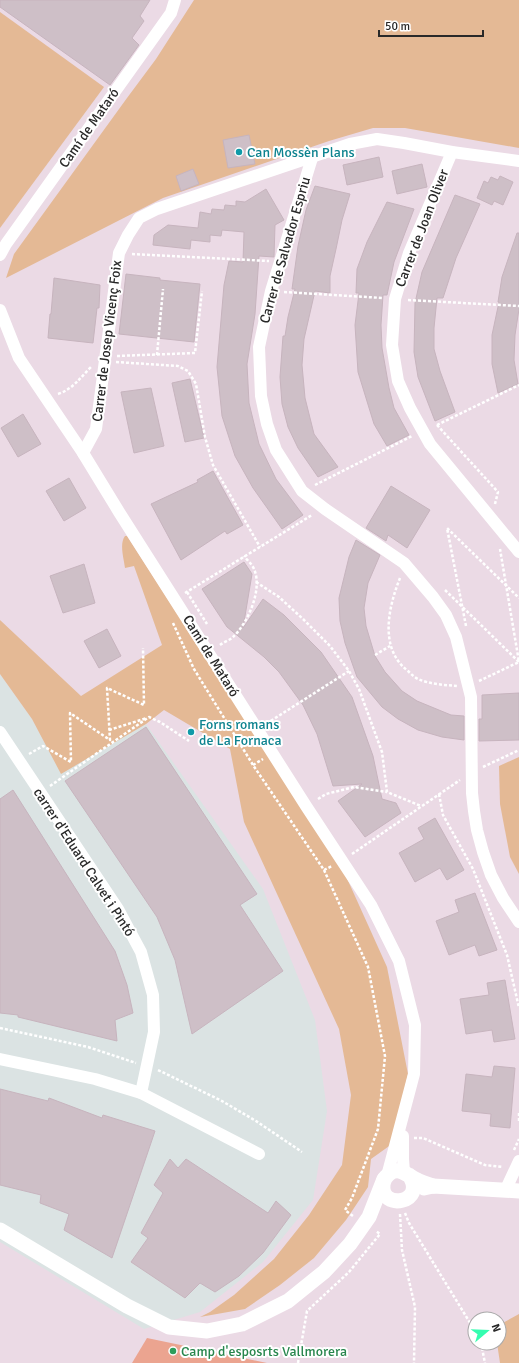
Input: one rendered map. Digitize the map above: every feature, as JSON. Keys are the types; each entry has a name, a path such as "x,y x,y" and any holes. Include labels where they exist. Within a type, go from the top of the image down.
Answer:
{"street":[{"name":"Camí de Mataró","path":"0,255 6,244 172,13 175,0"},
{"name":"Carrer de Josep Vicenç Foix","path":"83,454 96,429 119,253 139,218 157,209 350,144 377,139 452,152 519,161"},
{"name":"Carrer de Joan Oliver","path":"452,152 410,253 395,299 392,345 398,381 413,414 430,444 519,552"},
{"name":"Carrer de Salvador Espriu","path":"312,158 271,291 259,347 261,396 267,424 276,450 302,491 325,509 404,563 446,615 473,683 471,697 472,793 474,811 483,852 491,875 503,898 519,922"},
{"name":"Camí de Mataró","path":"0,310 20,358 83,454 306,806 371,905 399,961 415,1025 414,1074 401,1132 386,1178"},
{"name":"carrer d'Eduard Calvet i Pintó","path":"0,732 118,908 141,952 153,995 154,1032 141,1093"},
{"path":"0,1058 95,1080 141,1093 259,1154"},
{"name":"Camí de Mataró","path":"401,1132 403,1159 406,1174"},
{"path":"0,1230 127,1306 169,1327 207,1331 242,1324 288,1301 324,1272 350,1244 366,1220 386,1178 395,1171 406,1174 418,1181 433,1186 512,1191 517,1166"},
{"path":"386,1178 383,1188 386,1196 393,1201 404,1199 413,1191 412,1180 406,1174"},
{"path":"366,1220 421,1189 433,1186"}],"path":[{"path":"119,253 269,261 281,259"},
{"path":"157,355 163,289"},
{"path":"105,356 195,353 202,291"},
{"path":"66,391 92,367 98,355 178,366 188,371 196,384 205,437 212,465 260,547"},
{"path":"445,421 519,385"},
{"path":"436,425 498,492 491,517"},
{"path":"326,479 411,437"},
{"path":"314,485 319,488"},
{"path":"298,1363 307,1311 349,1272 380,1234 366,1220 344,1210 352,1198 378,1129 385,1056 368,967 324,870 254,766 194,669 167,610 175,599 306,518"},
{"path":"467,629 447,528 519,598"},
{"path":"499,547 519,662"},
{"path":"220,645 233,637 247,620 256,594 254,569 244,556"},
{"path":"402,574 393,595 388,622 390,646 400,665 418,679 443,685 476,683 519,662"},
{"path":"256,582 279,597 303,619 330,646 349,671 359,689 382,752 387,792"},
{"path":"441,586 519,662"},
{"path":"375,655 390,646"},
{"path":"19,761 42,746 71,762 70,713 110,740 107,688 144,705 142,648"},
{"path":"300,702 349,671"},
{"path":"109,730 149,718 160,722 189,741"},
{"path":"40,793 149,718"},
{"path":"492,762 519,750"},
{"path":"481,760 482,772"},
{"path":"367,843 462,778"},
{"path":"318,799 326,794 354,787 387,792 422,806"},
{"path":"439,794 443,815 472,869 507,955 519,1008"},
{"path":"519,1113 519,1122"},
{"path":"378,1129 401,1132 423,1138 485,1165 504,1167 507,1165 517,1166"},
{"path":"414,1363 415,1308 402,1250 400,1215 404,1209 408,1223 467,1318"},
{"path":"483,1351 485,1363"}],"shaded area":[{"path":"194,0 519,0 519,148 405,128 373,128 329,141 163,198 6,278 14,254 156,59"},
{"path":"0,12 104,87 0,228"},
{"path":"125,536 127,536 345,874 387,967 408,1074 392,1144 371,1159 368,1187 346,1220 314,1258 280,1285 245,1309 200,1317 210,1312 234,1295 274,1259 309,1215 342,1165 351,1095 339,1029 244,822 230,749 164,710 146,724 61,774 32,719 0,674 0,620 81,696 162,645 134,566 125,568 122,543"},
{"path":"0,674 32,719 61,773 146,724 263,889 315,1020 327,1111 313,1200 263,1262 200,1312 144,1329 0,1242"},
{"path":"519,757 519,874 510,857 500,804 499,766"},
{"path":"519,1314 519,1363 500,1363 498,1351 507,1351 507,1321"},
{"name":"Camp d'esposrts Vallmorera","path":"147,1338 267,1363 132,1363"}],"building":[{"path":"0,0 150,0 140,16 144,21 132,38 139,45 110,85 0,7"},
{"name":"Can Mossèn Plans","path":"249,135 255,164 228,168 223,140"},
{"path":"379,157 383,177 347,185 343,165"},
{"path":"422,164 427,187 397,194 392,171"},
{"path":"193,169 199,184 181,191 176,176"},
{"path":"500,176 513,182 503,205 494,201 492,205 477,198 484,181 488,183 491,177 498,180"},
{"path":"315,186 350,194 342,220 330,276 330,293 315,291 304,339 302,365 305,398 314,434 338,467 318,477 298,448 288,427 282,404 280,377 283,336 285,336 295,289 292,289 298,246 306,210"},
{"path":"266,189 284,220 275,225 274,257 259,256 255,314 247,364 249,403 259,444 276,479 303,515 282,529 253,488 235,456 222,416 217,367 224,285 229,261 243,262 244,232 222,230 221,236 210,235 210,242 191,240 190,249 153,245 154,235 168,225 198,228 200,212 211,214 212,209 224,210 225,205 236,206 236,201 245,202"},
{"path":"455,195 480,204 456,258 443,298 437,298 434,328 434,349 440,371 455,412 435,421 418,377 414,352 415,303 422,272"},
{"path":"387,202 414,209 394,262 387,295 383,295 381,325 382,348 389,388 394,408 409,435 387,446 374,424 358,372 355,325 359,293 356,293 357,269 367,242"},
{"path":"517,233 519,233 519,309 515,335 514,360 518,384 498,393 492,364 492,335 499,302 502,277"},
{"path":"126,274 160,278 160,280 200,284 194,342 119,334"},
{"path":"54,278 100,285 99,308 97,308 93,343 48,338"},
{"path":"190,379 204,438 185,442 172,383"},
{"path":"151,388 164,446 134,453 121,392"},
{"path":"23,414 41,444 18,457 1,428"},
{"path":"213,471 243,525 227,534 225,531 181,560 151,504 198,482 197,480"},
{"path":"69,478 86,508 64,521 46,491"},
{"path":"391,486 430,510 407,548 388,535 386,541 366,528"},
{"path":"356,540 380,555 368,583 364,608 366,626 375,656 385,672 402,691 417,701 451,715 464,716 464,740 442,737 418,730 398,719 382,707 357,677 345,643 340,621 339,598 349,557"},
{"path":"244,562 252,574 243,628 263,599 284,615 321,652 352,697 373,756 382,799 396,803 401,813 365,837 338,801 362,784 333,786 317,734 303,705 279,672 264,657 227,627 202,589"},
{"path":"84,564 95,603 63,613 50,576"},
{"path":"107,629 121,656 99,668 84,641"},
{"path":"519,693 519,740 479,741 479,719 482,719 482,695"},
{"path":"146,727 257,894 240,905 283,971 192,1034 175,960 157,917 65,781"},
{"path":"13,790 115,951 127,985 133,1013 115,1020 117,1041 18,1017 18,1015 0,1013 0,799"},
{"path":"435,818 464,870 447,880 440,868 415,882 399,853 424,839 418,828"},
{"path":"475,893 497,950 479,956 475,945 449,955 436,921 459,912 455,900"},
{"path":"505,980 515,1039 494,1042 492,1030 466,1034 460,999 489,995 487,983"},
{"path":"494,1066 515,1068 510,1128 490,1126 491,1114 462,1111 466,1074 492,1077"},
{"path":"0,1089 48,1101 49,1098 102,1118 103,1115 155,1131 112,1258 64,1230 69,1214 40,1203 41,1195 0,1185"},
{"path":"170,1159 178,1168 186,1159 268,1213 276,1201 291,1215 263,1253 239,1276 215,1292 200,1283 185,1298 131,1262 148,1238 141,1233 163,1193 154,1185"}],"place":[{"name":"Can Mossèn Plans","path":"239,152"},
{"name":"Forns romans de La Fornaca","path":"191,732"},
{"name":"Camp d'esposrts Vallmorera","path":"173,1351"}]}
